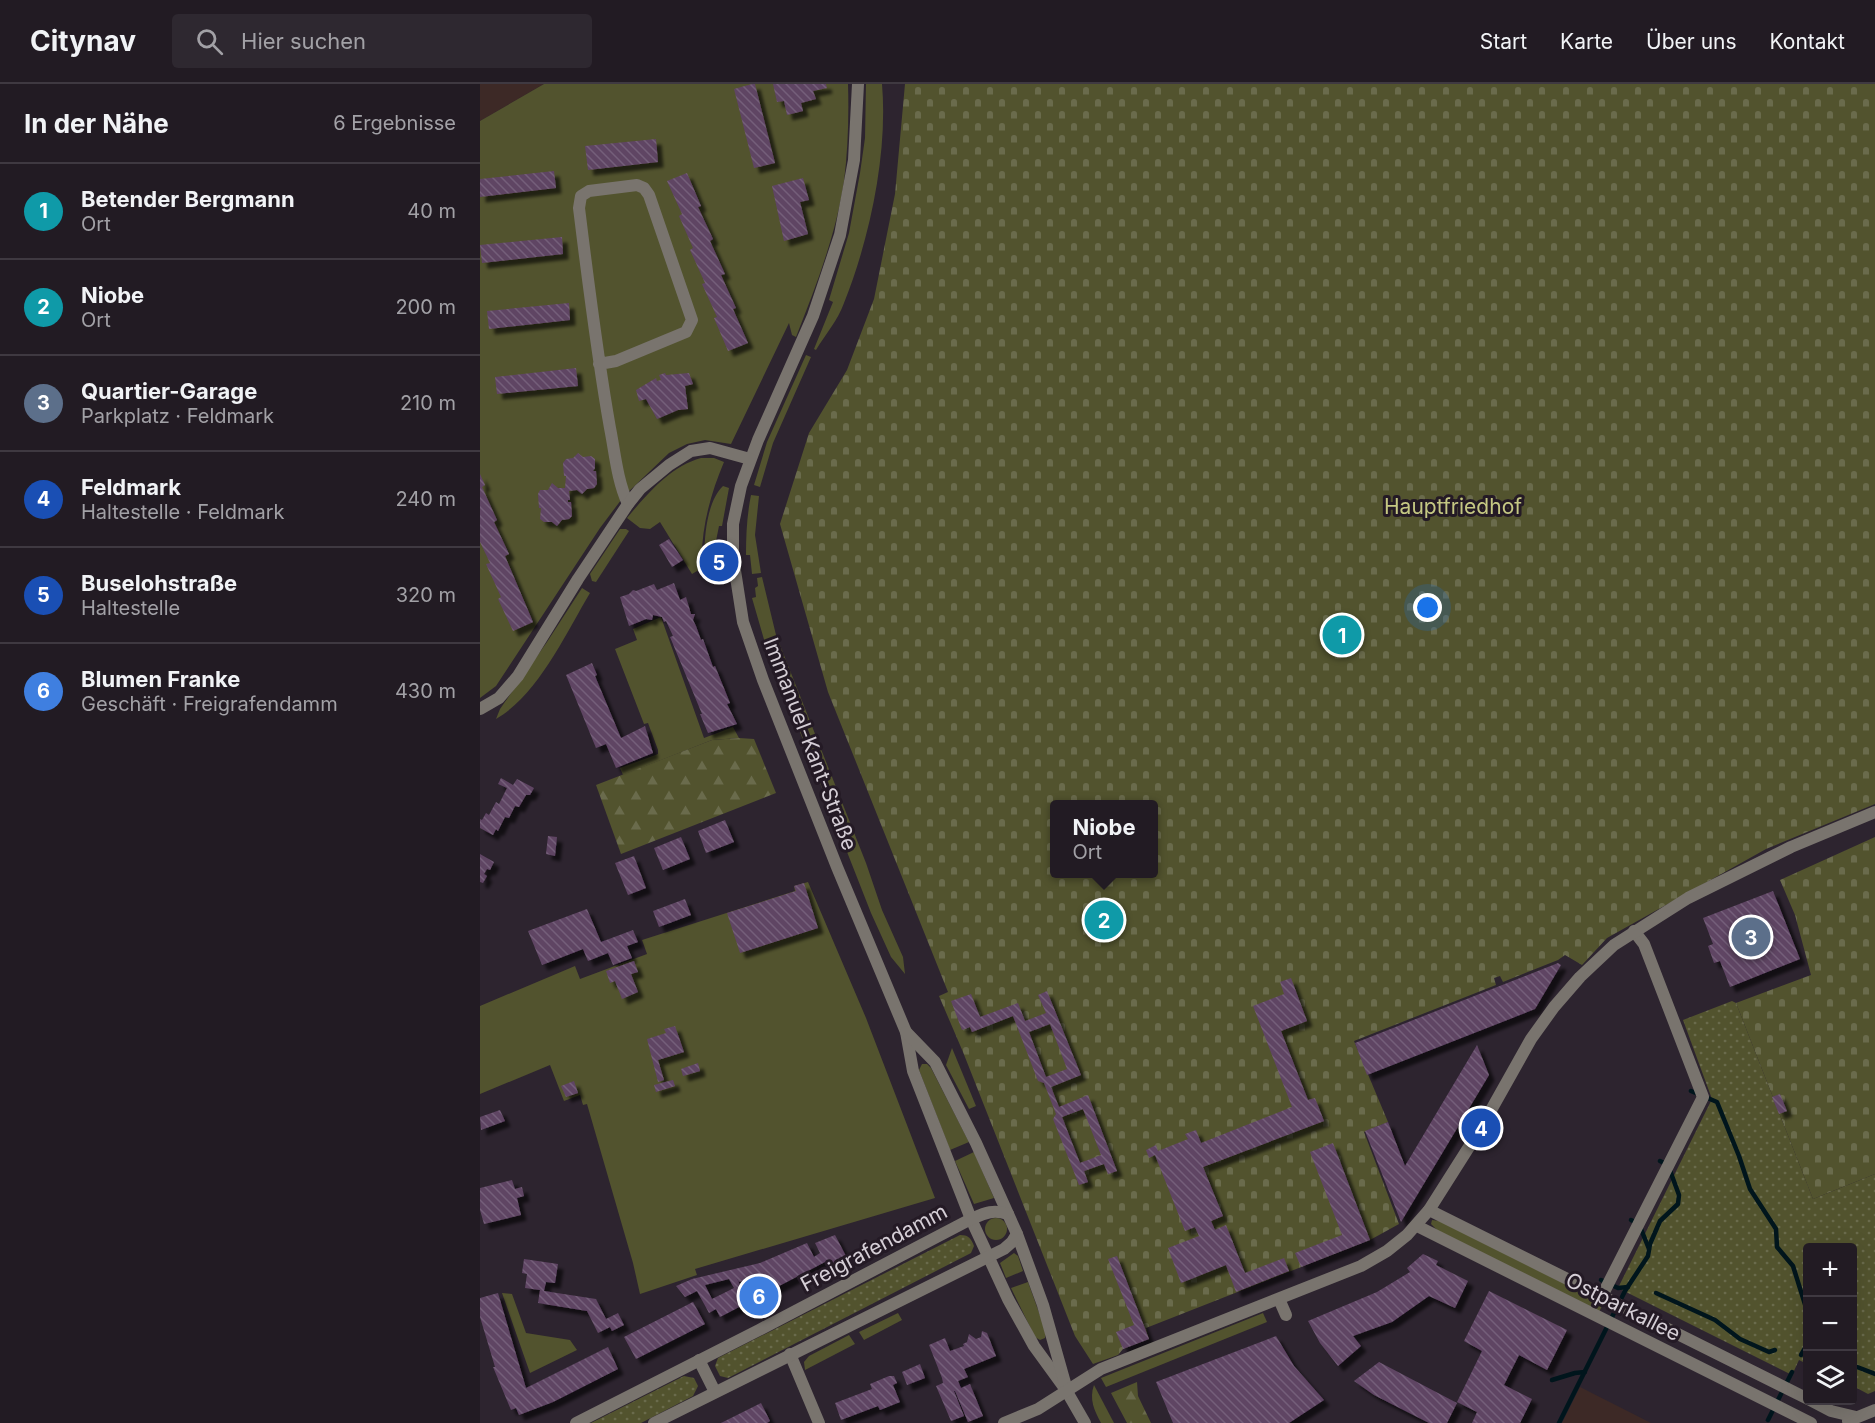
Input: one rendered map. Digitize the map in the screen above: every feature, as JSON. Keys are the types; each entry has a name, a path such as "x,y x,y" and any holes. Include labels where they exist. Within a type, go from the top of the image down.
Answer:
{"street":[{"name":"Immanuel-Kant-Straße","path":"858,84 854,160 840,235 813,316 750,459 741,486 734,524 733,558 743,622 763,680 832,856 906,1032 913,1071 971,1219 1008,1299 1034,1346 1066,1390 1085,1423"},
{"path":"599,364 616,362 686,332 692,320 649,195 644,188 637,185 589,191 581,196 579,208 599,364 621,490 628,504"},
{"path":"480,709 499,698 518,676 578,579 640,489 669,465 691,451 710,448 750,459"},
{"path":"1004,1423 1038,1409 1101,1369 1361,1266 1387,1251 1417,1226 1429,1210 1476,1136 1531,1039 1554,1007 1580,977 1614,945 1688,898 1791,847 1875,812"},
{"path":"1602,1296 1703,1097 1644,944 1634,931"},
{"name":"Immanuel-Kant-Straße","path":"906,1032 935,1062 976,1143 1017,1234 1043,1305 1066,1390"},
{"path":"971,1219 986,1212 998,1210 1008,1214"},
{"name":"Ostparkallee","path":"1429,1210 1803,1397"},
{"name":"Freigrafendamm","path":"576,1423 971,1219"},
{"name":"Ostparkallee","path":"1417,1226 1811,1423"},
{"path":"654,1423 1004,1249 1017,1234"},
{"path":"1279,1299 1286,1315"},
{"path":"790,1354 819,1423"},
{"path":"699,1360 715,1392"},
{"name":"Ostparkallee","path":"1819,1405 1831,1411 1856,1417"},
{"path":"1843,1423 1875,1410"}],"shaded area":[{"path":"480,84 544,84 480,121"},
{"path":"1580,1387 1651,1423 1562,1423"}],"green space":[{"path":"544,84 848,84 845,169 831,241 796,337 792,335 789,323 731,444 705,440 687,444 669,453 624,496 600,528 496,686 480,698 480,121"},
{"path":"866,84 882,84 882,138 875,195 862,251 844,303 816,350 814,349 833,302 829,300 849,233 865,138"},
{"name":"Hauptfriedhof","path":"905,84 1875,84 1875,804 1766,849 1607,938 1582,965 1565,955 1503,982 1500,976 1494,978 1496,985 1354,1041 1388,1122 1364,1132 1399,1224 1370,1240 1146,1328 1149,1339 1123,1349 1118,1355 1093,1364 1075,1336 939,996 948,992 828,692 780,524 809,433 847,370 874,299 895,194"},
{"path":"806,355 811,357 773,443 760,487 754,485 767,442"},
{"path":"701,458 714,458 724,462 707,514 702,568 692,574 660,522 650,529 640,528 627,518 670,474"},
{"path":"723,486 729,488 722,526 719,526 716,541 713,541 713,549 716,550 716,568 705,571 706,526 712,503"},
{"path":"751,495 759,496 755,535 761,573 752,574 750,555 746,555"},
{"path":"620,529 629,531 596,582 592,581 590,574"},
{"path":"762,577 776,635 866,863 882,910 903,957 905,974 891,957 871,913 765,643 752,598 756,597 757,578"},
{"path":"582,588 590,593 550,662 525,695 496,719 500,709"},
{"path":"661,617 704,738 733,727 739,738 712,740 623,775 620,768 658,754 658,750 648,723 644,724 615,649 637,640 633,629"},
{"path":"754,739 776,793 621,854 596,785 712,740"},
{"path":"1875,837 1875,1174 1813,1199 1736,1003 1811,975 1795,915 1780,880"},
{"path":"808,882 866,1018 935,1198 695,1269 697,1275 640,1294 587,1104 583,1105 580,1095 564,1101 550,1065 480,1094 480,1006 575,966 580,979 647,954 642,940 795,891 794,886"},
{"path":"1732,1001 1736,1003 1813,1199 1875,1174 1875,1391 1868,1394 1857,1388 1857,1243 1803,1243 1803,1362 1799,1360 1792,1375 1618,1288 1712,1099 1683,1020"},
{"path":"952,1048 976,1106 969,1109 946,1065"},
{"path":"922,1064 927,1064 931,1068 969,1142 950,1150 919,1070"},
{"path":"974,1152 994,1198 974,1204 955,1161"},
{"path":"996,1218 1004,1221 1007,1229 1004,1237 996,1240 988,1237 985,1229 988,1221"},
{"path":"1432,1220 1440,1221 1604,1302 1599,1312 1438,1231 1431,1224"},
{"path":"960,1235 967,1236 972,1241 974,1246 971,1253 728,1378 720,1376 715,1366 718,1358"},
{"path":"1014,1253 1018,1256 1023,1271 1006,1278 1000,1263"},
{"path":"1028,1282 1046,1332 1045,1338 1040,1340 1035,1337 1011,1288"},
{"path":"502,1293 512,1294 526,1333 570,1340 577,1350 530,1373"},
{"path":"898,1313 902,1320 864,1340 859,1332"},
{"path":"1263,1313 1267,1322 1106,1387 1101,1378"},
{"path":"849,1335 855,1344 805,1370 804,1362 809,1356"},
{"path":"684,1376 694,1378 698,1386 693,1396 641,1423 591,1423"},
{"path":"1137,1382 1138,1396 1151,1423 1127,1423 1111,1393"},
{"path":"1094,1385 1114,1423 1101,1423 1096,1414 1092,1395"}],"building":[{"path":"755,84 775,163 754,168 734,89"},
{"path":"773,84 826,84 827,88 813,91 816,99 801,103 803,111 787,115 784,101 777,102"},
{"path":"656,139 658,162 588,170 585,146"},
{"path":"554,171 556,188 480,197 480,179"},
{"path":"687,173 701,206 698,207 713,239 710,241 725,274 721,275 736,308 733,309 748,343 728,351 714,318 717,317 702,284 705,283 690,250 693,248 679,216 682,214 667,181"},
{"path":"803,178 809,200 800,202 808,234 784,241 772,186"},
{"path":"562,237 563,254 482,263 480,245"},
{"path":"569,303 570,320 489,329 487,311"},
{"path":"576,368 578,386 497,394 495,377"},
{"path":"665,373 666,375 689,373 693,384 685,386 688,409 678,410 657,419 646,399 639,401 636,390 656,378 657,381 661,380 659,375"},
{"path":"578,453 583,457 591,456 595,459 593,471 596,471 597,484 582,494 577,490 569,491 570,500 568,502 571,502 572,516 569,519 562,520 557,526 552,522 544,522 540,519 541,508 539,508 538,494 540,490 548,490 552,483 558,488 565,488 566,476 564,476 563,463"},
{"path":"480,474 485,485 482,487 497,520 494,522 509,554 505,556 533,622 513,631 498,599 501,597 486,564 490,563 480,542"},
{"path":"669,539 683,560 672,567 659,545"},
{"path":"674,583 680,600 686,597 691,614 695,614 693,620 713,667 715,666 730,703 727,704 737,724 708,733 670,637 673,636 662,617 653,615 652,620 646,619 629,626 620,597 633,590 654,584 657,590"},
{"path":"592,663 597,675 595,676 621,738 645,726 653,753 616,768 606,744 596,748 566,675"},
{"path":"501,778 513,785 517,779 534,788 530,795 526,795 519,807 515,806 509,818 505,817 498,831 496,829 493,835 480,828 480,819 482,820 486,813 489,815 496,802 499,804 507,788 498,784"},
{"path":"725,820 734,842 706,853 698,831"},
{"path":"548,836 557,837 555,856 546,854"},
{"path":"681,837 690,859 663,870 654,848"},
{"path":"480,854 494,862 490,870 487,869 484,874 487,876 483,883 480,882"},
{"path":"634,856 646,888 628,895 615,863"},
{"path":"804,883 818,928 740,953 727,913 796,891 794,886"},
{"path":"1773,891 1800,959 1730,987 1720,961 1714,963 1708,946 1713,944 1703,918"},
{"path":"685,899 691,915 659,927 653,911"},
{"path":"587,909 601,942 633,930 638,942 627,946 632,958 613,965 608,953 588,961 583,949 542,965 528,931"},
{"path":"634,961 638,972 631,974 638,992 622,999 615,981 610,983 606,971"},
{"path":"1558,963 1561,965 1535,1009 1367,1075 1355,1043"},
{"path":"1291,978 1307,1021 1281,1031 1308,1100 1315,1098 1324,1121 1203,1167 1223,1216 1211,1221 1215,1230 1226,1225 1245,1273 1284,1258 1289,1271 1236,1292 1226,1265 1181,1283 1168,1248 1199,1236 1195,1227 1185,1231 1155,1155 1149,1158 1146,1150 1156,1145 1158,1151 1188,1139 1185,1134 1196,1130 1201,1143 1292,1107 1253,1006 1284,994 1280,982"},
{"path":"1047,991 1081,1075 1051,1087 1059,1107 1088,1095 1117,1171 1108,1174 1104,1164 1084,1171 1088,1182 1079,1185 1053,1119 1056,1114 1044,1083 1038,1081 1013,1016 972,1032 970,1027 962,1030 951,1001 971,994 980,1017 1018,1003 1025,1021 1046,1013 1038,995","holes":["1050,1024 1067,1069 1046,1077 1029,1032","1083,1109 1101,1155 1080,1163 1062,1117"]},
{"path":"675,1026 684,1052 658,1060 664,1080 658,1082 647,1039 666,1033 664,1029"},
{"path":"1477,1045 1489,1075 1401,1222 1365,1131 1388,1122 1405,1166"},
{"path":"698,1063 700,1071 683,1076 681,1069"},
{"path":"673,1080 675,1086 656,1092 654,1085"},
{"path":"574,1081 578,1093 566,1097 561,1086"},
{"path":"1780,1094 1787,1111 1779,1114 1772,1097"},
{"path":"500,1110 505,1121 481,1130 480,1117"},
{"path":"1333,1143 1370,1240 1301,1267 1295,1253 1342,1235 1310,1152"},
{"path":"512,1180 515,1189 522,1187 524,1196 517,1198 521,1215 484,1224 480,1210 480,1188"},
{"path":"835,1235 847,1258 828,1268 825,1262 720,1317 716,1309 709,1313 697,1291 685,1297 676,1286 692,1279 760,1263 807,1243 814,1257 820,1253 815,1243","holes":["766,1275 768,1279 744,1292 736,1277 739,1282","729,1279 734,1288 712,1299 705,1285"]},
{"path":"1423,1254 1438,1261 1436,1265 1468,1281 1455,1308 1429,1296 1392,1322 1353,1336 1361,1346 1338,1366 1320,1343 1308,1321 1377,1292 1410,1272 1407,1268"},
{"path":"1117,1256 1149,1339 1123,1349 1116,1332 1134,1325 1108,1259"},
{"path":"524,1259 558,1264 555,1283 546,1282 544,1291 596,1299 606,1319 618,1313 624,1325 612,1331 610,1327 598,1333 587,1311 538,1303 540,1290 525,1288 527,1274 522,1273"},
{"path":"1489,1291 1567,1330 1547,1370 1519,1355 1504,1385 1532,1399 1520,1423 1472,1423 1477,1412 1457,1402 1482,1351 1464,1341"},
{"path":"498,1293 526,1388 608,1347 618,1369 553,1402 519,1415 516,1408 511,1410 493,1367 495,1367 480,1317 480,1298"},
{"path":"693,1302 705,1324 636,1359 624,1337"},
{"path":"982,1331 987,1333 996,1356 964,1369 968,1377 958,1381 961,1388 970,1384 983,1416 968,1422 954,1391 964,1416 951,1421 936,1386 943,1383 929,1345 945,1338 950,1351 964,1346 969,1334 976,1339 981,1337"},
{"path":"1276,1336 1294,1366 1324,1400 1289,1423 1173,1423 1156,1382"},
{"path":"1379,1362 1457,1403 1447,1423 1429,1423 1374,1395 1354,1381"},
{"path":"920,1364 925,1378 907,1385 902,1372"},
{"path":"894,1376 897,1383 893,1385 900,1402 880,1410 878,1406 841,1420 835,1403 872,1389 870,1384"},
{"path":"761,1403 770,1421 767,1423 721,1423"}],"waterway":[{"path":"1691,1091 1717,1102 1750,1189 1776,1229 1777,1247 1793,1266 1803,1298"},
{"path":"1559,1423 1625,1291 1648,1256 1650,1244 1660,1221 1678,1204 1679,1195 1668,1165 1660,1161"},
{"path":"1631,1220 1639,1224 1649,1249"},
{"path":"1601,1280 1618,1288 1628,1287"},
{"path":"1656,1293 1715,1320 1740,1339 1769,1352 1775,1350"},
{"path":"1801,1355 1803,1351"},
{"path":"1857,1367 1875,1374"},
{"path":"1552,1380 1585,1372"},
{"path":"1768,1420 1792,1372"}],"place":[{"name":"Buselohstraße","path":"719,562"},
{"name":"Betender Bergmann","path":"1342,635"},
{"name":"Niobe","path":"1104,920"},
{"name":"Quartier-Garage","path":"1751,937"},
{"name":"Feldmark","path":"1481,1128"},
{"name":"Blumen Franke","path":"759,1296"}]}
